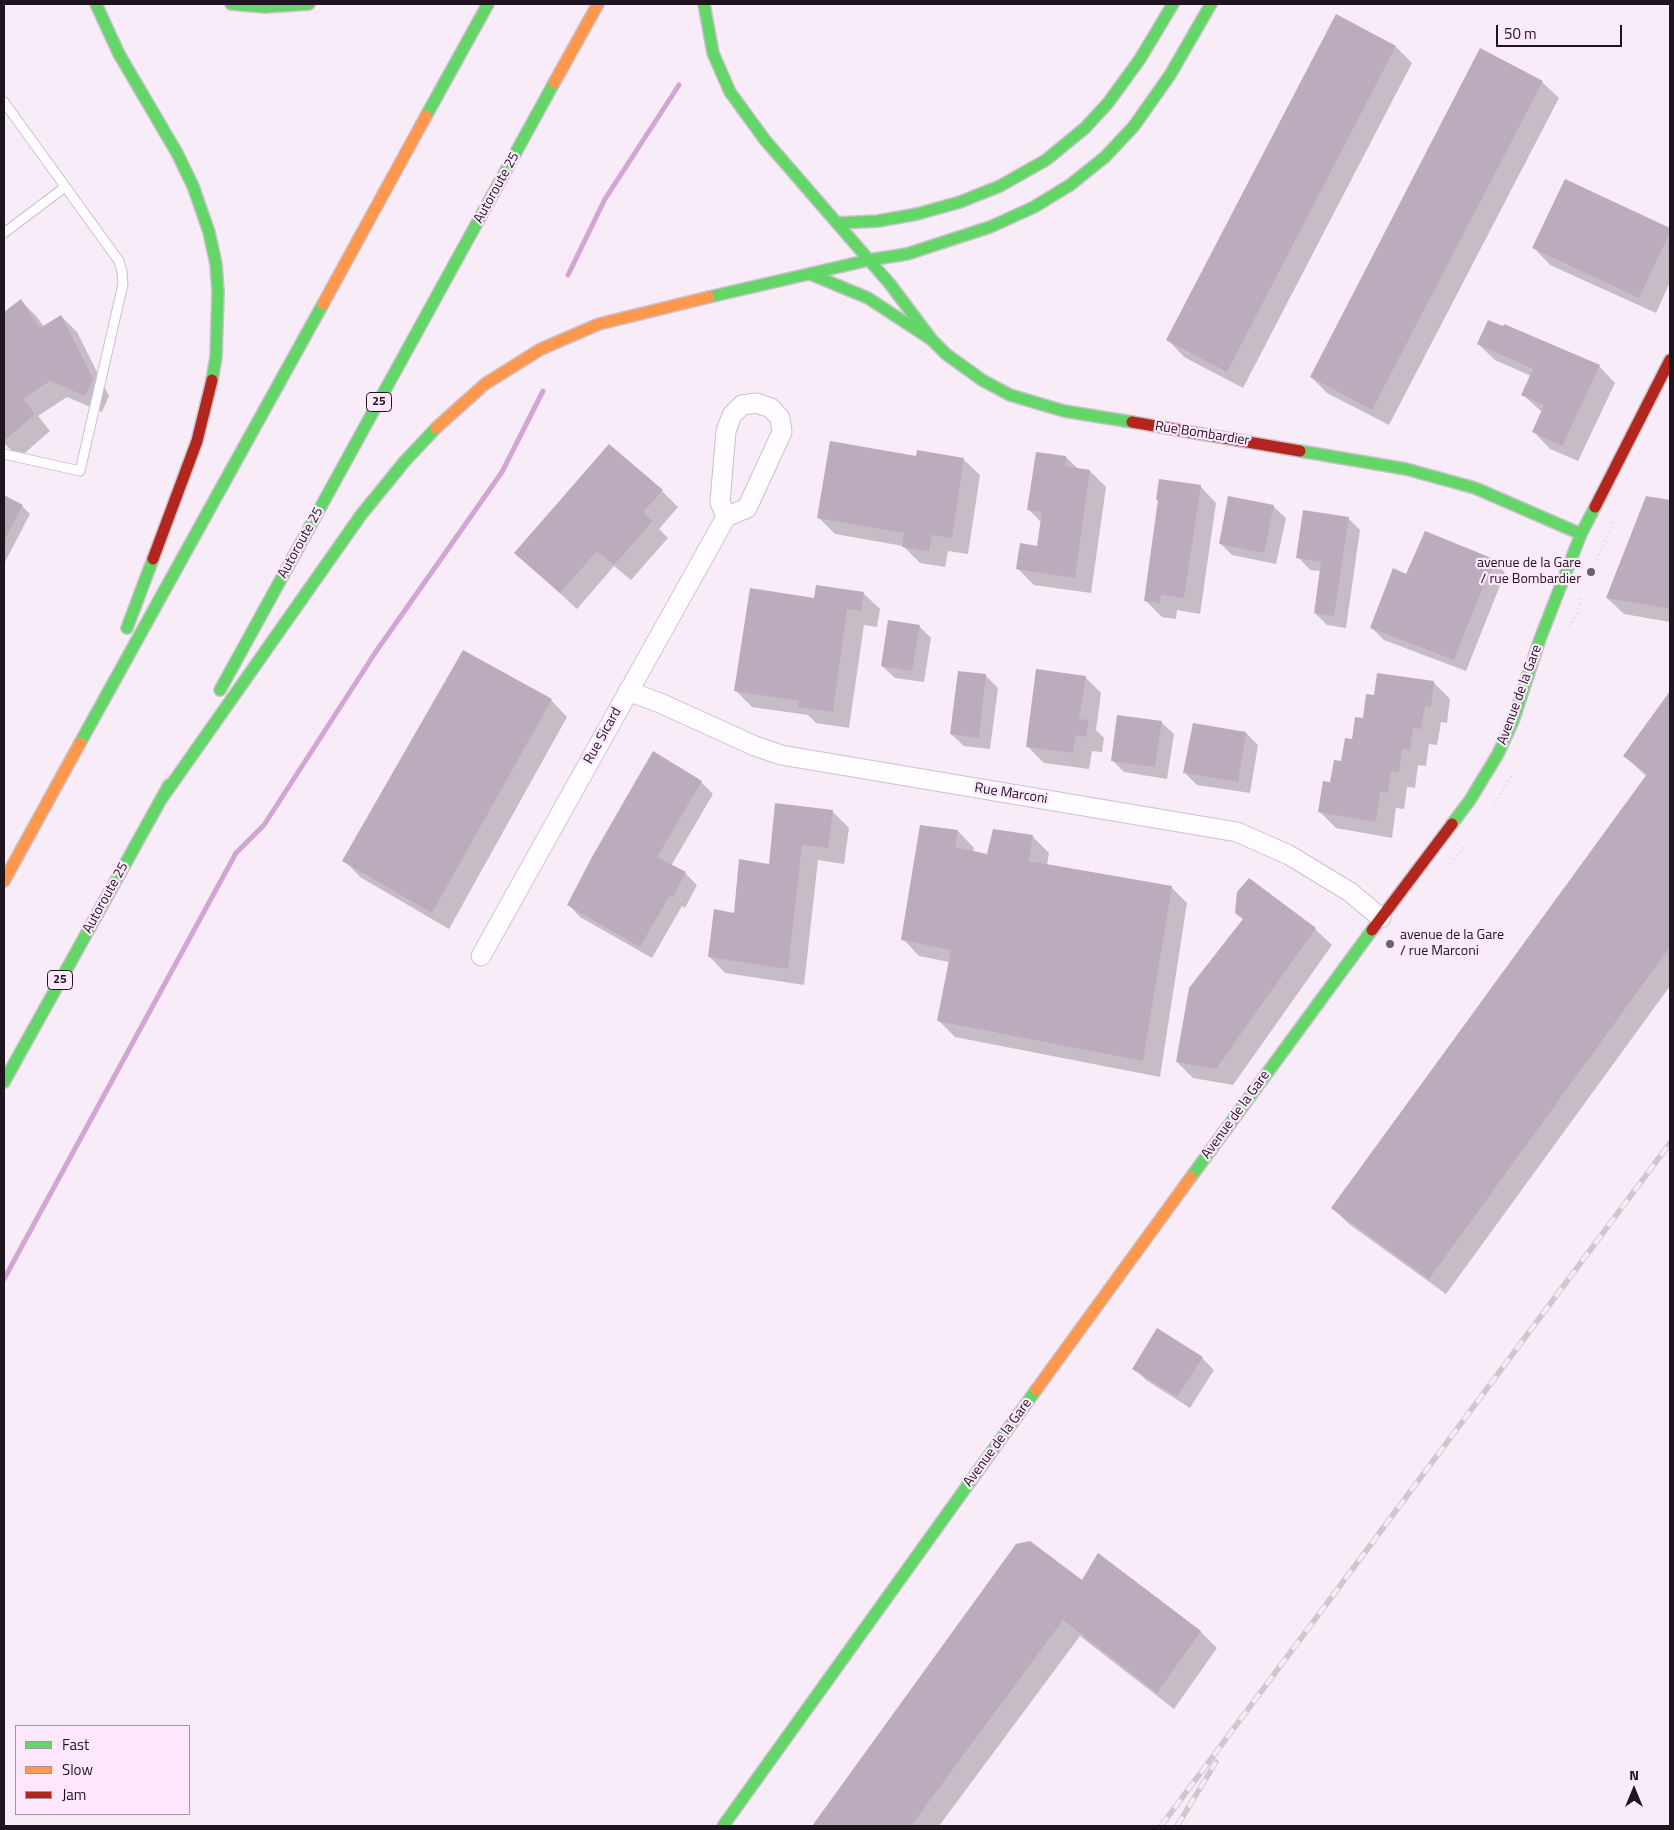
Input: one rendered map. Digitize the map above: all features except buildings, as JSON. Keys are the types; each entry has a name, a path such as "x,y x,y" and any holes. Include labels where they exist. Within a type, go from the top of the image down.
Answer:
{"main road":[{"path":"92,720 184,481 197,442 216,357 218,325 216,264 211,241 193,186 177,153 120,54 96,4"},
{"path":"231,4 265,7 309,4"},
{"path":"4,881 488,4"},
{"name":"Autoroute 25","path":"217,696 598,4"},
{"name":"Rue Bombardier","path":"704,4 714,53 723,79 730,92 766,140 890,284 932,340 958,365 982,380 1010,395 1038,404 1079,413 1406,469 1475,488 1581,534"},
{"path":"838,224 878,222 960,202 1000,186 1046,160 1085,128 1108,103 1140,60 1173,4"},
{"path":"160,801 361,515 434,429 485,384 541,349 600,324 673,305 869,260 906,254 990,227 1034,207 1070,185 1105,157 1134,126 1170,76 1211,4"},
{"path":"810,274 868,298 932,340"},
{"name":"Avenue de la Gare","path":"723,1826 1133,1255 1470,800 1498,754 1513,721 1540,639 1581,534 1670,360"},
{"name":"Autoroute 25","path":"4,1082 207,714"}],"street":[{"path":"756,403 771,408 780,418 782,432 747,508 726,517 720,502 726,431 732,415 742,405 756,403"},
{"name":"Rue Sicard","path":"481,956 726,517"},
{"name":"Rue Marconi","path":"628,691 660,703 755,746 781,755 1237,832 1289,855 1350,892 1381,918"}],"lane":[{"path":"4,102 119,261 123,278 121,294 80,471 4,454"},
{"path":"4,233 65,187"}],"path":[{"path":"1595,565 1615,518"},
{"path":"1566,632 1577,614 1583,591"}],"waterway":[{"path":"568,275 605,199 679,85"},
{"path":"4,1279 236,853 264,825 375,653 502,472 543,391"}],"railway":[{"path":"1161,1826 1670,1143"},
{"path":"1177,1826 1216,1762"}],"traffic: fast":[{"path":"96,4 119,54 177,153 193,186 209,232 216,264 218,292 216,357 212,380"},
{"path":"231,4 265,7 309,4"},
{"path":"426,116 488,4"},
{"path":"704,4 713,53 730,92 765,140 869,260 709,297"},
{"path":"838,223 878,221 917,214 960,202 1000,186 1046,160 1085,128 1108,103 1140,59 1173,4"},
{"path":"869,260 907,254 990,227 1034,207 1070,185 1105,157 1134,126 1170,75 1211,4"},
{"path":"220,690 554,83"},
{"path":"869,260 890,284 932,340 946,354 982,380 1010,395 1064,411 1132,422"},
{"path":"810,274 868,298 932,340"},
{"path":"80,743 323,304"},
{"path":"160,801 361,515 405,461 436,428"},
{"path":"1300,451 1406,469 1475,488 1581,534"},
{"path":"1452,824 1470,800 1498,754 1513,721 1540,639 1581,534 1595,507"},
{"path":"127,628 153,559"},
{"path":"4,1082 169,785"},
{"path":"1191,1177 1372,930"},
{"path":"723,1826 1036,1390"}],"traffic: slow":[{"path":"554,83 598,4"},
{"path":"323,304 426,116"},
{"path":"436,428 485,384 541,349 599,324 709,297"},
{"path":"4,881 80,743"},
{"path":"1036,1390 1191,1177"}],"traffic: jam":[{"path":"1595,507 1670,360"},
{"path":"153,559 197,441 212,380"},
{"path":"1132,422 1300,451"},
{"path":"1372,930 1452,824"}],"place":[{"name":"avenue de la Gare / rue Bombardier","path":"1591,572"},
{"name":"avenue de la Gare / rue Marconi","path":"1390,944"}]}
